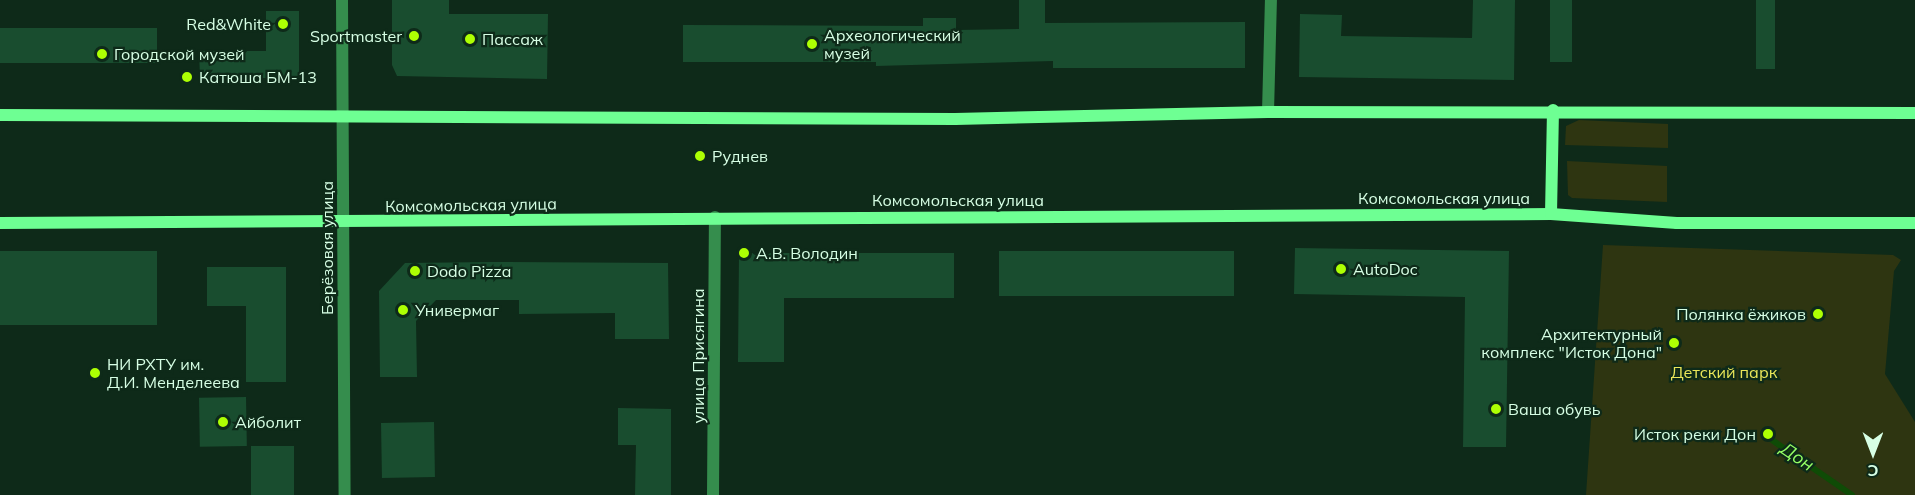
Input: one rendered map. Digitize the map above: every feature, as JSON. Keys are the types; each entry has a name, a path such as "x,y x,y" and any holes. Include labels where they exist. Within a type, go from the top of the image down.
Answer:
{"main road":[{"path":"0,115 955,119 1268,112 1553,110 1915,113"},
{"path":"1551,214 1553,110"},
{"name":"Комсомольская улица","path":"0,223 343,224 715,217 1551,214 1677,223 1915,224"}],"street":[{"name":"Берёзовая улица","path":"342,0 345,495"},
{"path":"1268,112 1271,0"},
{"name":"улица Присягина","path":"713,495 715,217"}],"green space":[{"path":"1579,120 1668,124 1668,148 1565,145 1566,126"},
{"path":"1567,161 1667,166 1667,202 1572,198 1568,195"},
{"name":"Детский парк","path":"1603,245 1893,255 1901,260 1894,271 1885,374 1915,422 1915,495 1586,495"}],"building":[{"name":"Пассаж","path":"392,0 449,0 449,14 548,14 547,79 397,76 392,65"},
{"path":"1019,0 1045,0 1045,23 1245,22 1245,68 1053,68 1053,61 876,66 876,62 683,62 683,25 923,26 923,18 956,18 956,30 1019,29"},
{"path":"1473,0 1515,0 1514,80 1299,77 1300,14 1342,15 1341,36 1472,38"},
{"path":"1550,0 1572,0 1572,62 1550,62"},
{"path":"1756,0 1775,0 1775,69 1756,69"},
{"path":"266,11 299,11 299,78 200,78 199,51 266,51"},
{"path":"0,28 157,28 157,63 0,63"},
{"path":"1295,248 1509,251 1506,447 1463,447 1465,297 1294,294"},
{"path":"0,251 157,251 157,325 0,325"},
{"path":"999,251 1234,251 1234,296 999,296"},
{"path":"739,253 954,253 954,298 784,298 784,362 738,362"},
{"path":"405,263 668,263 669,339 615,339 615,313 519,314 519,300 436,300 416,321 417,377 380,377 379,291"},
{"path":"207,267 286,267 286,382 246,382 246,306 207,306"},
{"name":"Айболит","path":"246,397 247,446 200,447 199,398"},
{"path":"618,408 671,409 671,495 635,495 636,445 618,445"},
{"path":"434,422 435,477 382,478 381,423"},
{"path":"251,446 294,446 294,495 251,495"}],"waterway":[{"name":"Дон","path":"1772,440 1852,495"}],"place":[{"name":"Red&White","path":"283,24"},
{"name":"Sportmaster","path":"414,36"},
{"name":"Пассаж","path":"470,39"},
{"name":"Археологический музей","path":"812,44"},
{"name":"Городской музей","path":"102,54"},
{"name":"Катюша БМ-13","path":"187,77"},
{"name":"Руднев","path":"700,156"},
{"name":"А.В. Володин","path":"744,253"},
{"name":"AutoDoc","path":"1341,269"},
{"name":"Dodo Pizza","path":"415,271"},
{"name":"Универмаг","path":"403,310"},
{"name":"Полянка ёжиков","path":"1818,314"},
{"name":"Архитектурный комплекс \"Исток Дона\"","path":"1674,343"},
{"name":"НИ РХТУ им. Д.И. Менделеева","path":"95,373"},
{"name":"Ваша обувь","path":"1496,409"},
{"name":"Айболит","path":"223,422"},
{"name":"Исток реки Дон","path":"1768,434"}]}
